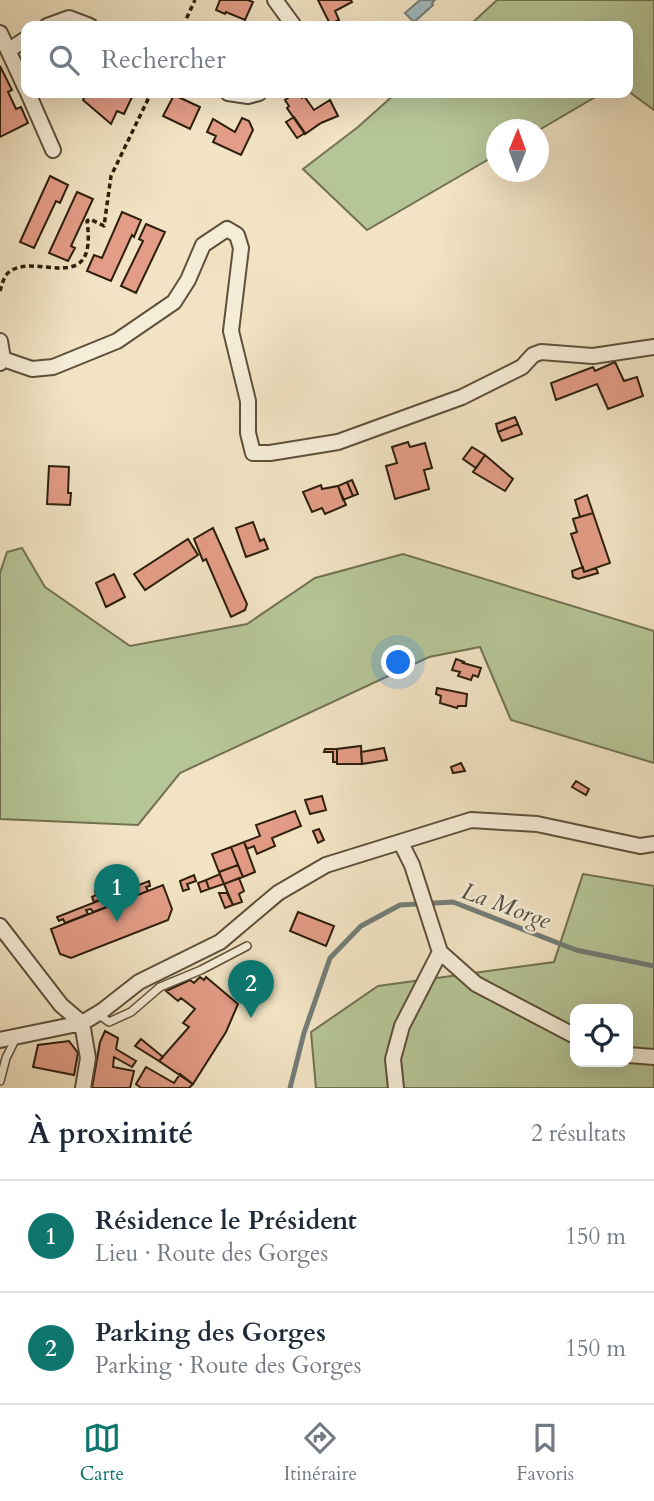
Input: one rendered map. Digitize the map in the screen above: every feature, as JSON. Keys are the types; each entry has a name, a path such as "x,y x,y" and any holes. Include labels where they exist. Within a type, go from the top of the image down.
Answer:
{"street":[{"path":"275,0 290,21"},
{"path":"0,33 21,77"},
{"path":"9,50 21,42"},
{"path":"30,98 53,150"},
{"path":"0,341 2,361 32,369 53,367 117,341 174,302 188,280 203,245 227,229 237,235 241,247 231,331 248,401 248,433 253,453 311,446 350,437 462,397 522,367 533,355 541,352 593,356 654,347"},
{"path":"0,1040 82,1023 139,982 220,942 278,893 326,865 471,820 537,824 640,846 654,844"},
{"path":"401,843 412,865 440,953 476,984 570,1033"},
{"path":"0,926 61,1005 82,1023 88,1058 83,1088"},
{"path":"396,1088 393,1059 402,1026 440,953"},
{"path":"633,1055 654,1057"}],"lane":[{"path":"97,1014 109,1022 131,1012 160,987 201,970 247,946"},
{"path":"0,1081 6,1058 17,1038"}],"path":[{"path":"185,21 195,0"},
{"path":"0,291 7,273 15,268 63,267 80,262 88,249 90,238 87,221 90,219 104,226 111,176 149,98"}],"green space":[{"path":"497,0 654,0 654,110 633,95 633,21 474,21"},
{"path":"390,98 593,98 549,124 549,119 486,119 486,161 367,230 303,169"},
{"path":"22,548 45,587 130,646 247,624 315,578 403,554 654,631 654,763 511,720 480,647 429,657 180,773 138,825 0,819 0,573 7,552"},
{"path":"583,874 654,886 654,1088 316,1088 311,1032 378,986 554,962"}],"water":[{"path":"420,0 435,0 415,21 405,13"}],"building":[{"path":"220,0 253,2 245,20 216,10"},
{"path":"318,0 351,0 352,2 335,11 339,20 328,21"},
{"path":"0,66 12,90 8,92 16,109 21,107 28,123 0,137"},
{"path":"132,98 124,114 117,111 111,124 83,100"},
{"path":"172,98 180,98 200,107 190,129 163,116"},
{"path":"305,98 314,110 330,100 338,116 305,134 287,108 289,106 285,100"},
{"path":"294,117 305,133 297,138 286,122"},
{"path":"242,118 249,121 253,130 241,155 213,142 216,136 207,132 213,119 235,132"},
{"path":"50,176 68,185 60,203 56,201 34,248 20,242"},
{"path":"77,192 93,199 71,246 75,248 68,261 49,253"},
{"path":"122,212 141,220 111,281 87,271 94,255 102,258"},
{"path":"146,224 165,232 136,293 121,286 143,241 139,239"},
{"path":"615,362 624,381 637,377 643,396 608,409 597,384 556,400 551,383 593,367 595,371"},
{"path":"515,417 518,424 498,432 496,424"},
{"path":"518,424 522,434 502,441 498,432"},
{"path":"408,442 410,447 425,443 432,468 424,470 429,489 395,499 386,466 397,463 392,447"},
{"path":"472,447 485,455 476,468 463,459"},
{"path":"485,455 513,479 505,491 473,472"},
{"path":"49,466 69,467 70,505 47,504"},
{"path":"352,480 358,494 353,496 347,482"},
{"path":"347,482 353,496 343,500 338,486"},
{"path":"321,485 322,489 338,486 346,505 325,514 322,508 312,512 303,492"},
{"path":"587,495 593,513 580,517 575,500"},
{"path":"593,513 610,563 584,572 571,534 577,532 573,519"},
{"path":"253,522 260,541 264,539 268,549 246,557 236,528"},
{"path":"213,528 247,604 245,610 231,617 206,559 203,561 194,539"},
{"path":"188,539 198,555 145,590 134,574"},
{"path":"583,567 584,572 596,568 598,573 578,579 573,577 572,571"},
{"path":"114,574 125,597 106,607 96,583"},
{"path":"398,653 412,655 412,663 398,663"},
{"path":"456,659 481,668 478,677 473,675 471,680 458,676 460,672 452,670"},
{"path":"437,688 467,694 466,706 457,708 440,703 441,696 436,694"},
{"path":"361,746 362,764 337,764 337,749"},
{"path":"384,748 387,760 362,764 361,752"},
{"path":"325,749 337,749 337,762 333,762 333,752 324,752"},
{"path":"461,763 465,771 453,773 451,767"},
{"path":"576,781 589,789 586,795 572,787"},
{"path":"322,796 326,810 310,814 305,800"},
{"path":"295,811 301,826 272,838 275,846 257,854 254,846 247,849 244,842 260,836 256,825"},
{"path":"319,829 324,840 318,843 313,831"},
{"path":"244,842 255,872 243,877 231,847"},
{"path":"231,847 238,865 219,872 212,854"},
{"path":"238,865 243,877 224,884 219,872"},
{"path":"220,874 224,884 209,889 206,880"},
{"path":"194,875 196,881 187,884 189,889 183,891 180,881"},
{"path":"239,878 244,891 239,894 242,902 233,905 224,884"},
{"path":"206,880 209,889 201,892 198,883"},
{"path":"149,881 150,886 146,887 148,891 127,899 126,895 122,897 123,901 93,912 91,909 86,910 88,914 65,923 57,917"},
{"path":"163,885 172,909 168,920 71,958 60,954 51,929"},
{"path":"106,886 109,893 114,894 94,902 92,897 96,895 95,891"},
{"path":"219,893 227,893 233,905 225,908"},
{"path":"298,912 334,926 326,946 290,931"},
{"path":"200,977 204,980 206,977 238,1004 226,1032 193,1084 159,1061 189,1027 183,1023 195,1009 181,998 178,1001 166,991 190,980 194,983"},
{"path":"105,1031 118,1038 116,1049 136,1061 132,1067 114,1057 113,1067 134,1071 130,1088 92,1088 100,1042"},
{"path":"141,1039 163,1057 159,1061 135,1046"},
{"path":"69,1041 78,1053 74,1075 33,1067 38,1045"},
{"path":"146,1067 174,1083 180,1074 193,1084 189,1088 141,1088 136,1084"}],"waterway":[{"name":"La Morge","path":"290,1088 304,1033 330,958 361,926 400,905 453,902 576,950 654,966"}],"place":[{"name":"Résidence le Président","path":"117,922"},
{"name":"Parking des Gorges","path":"251,1018"}]}
